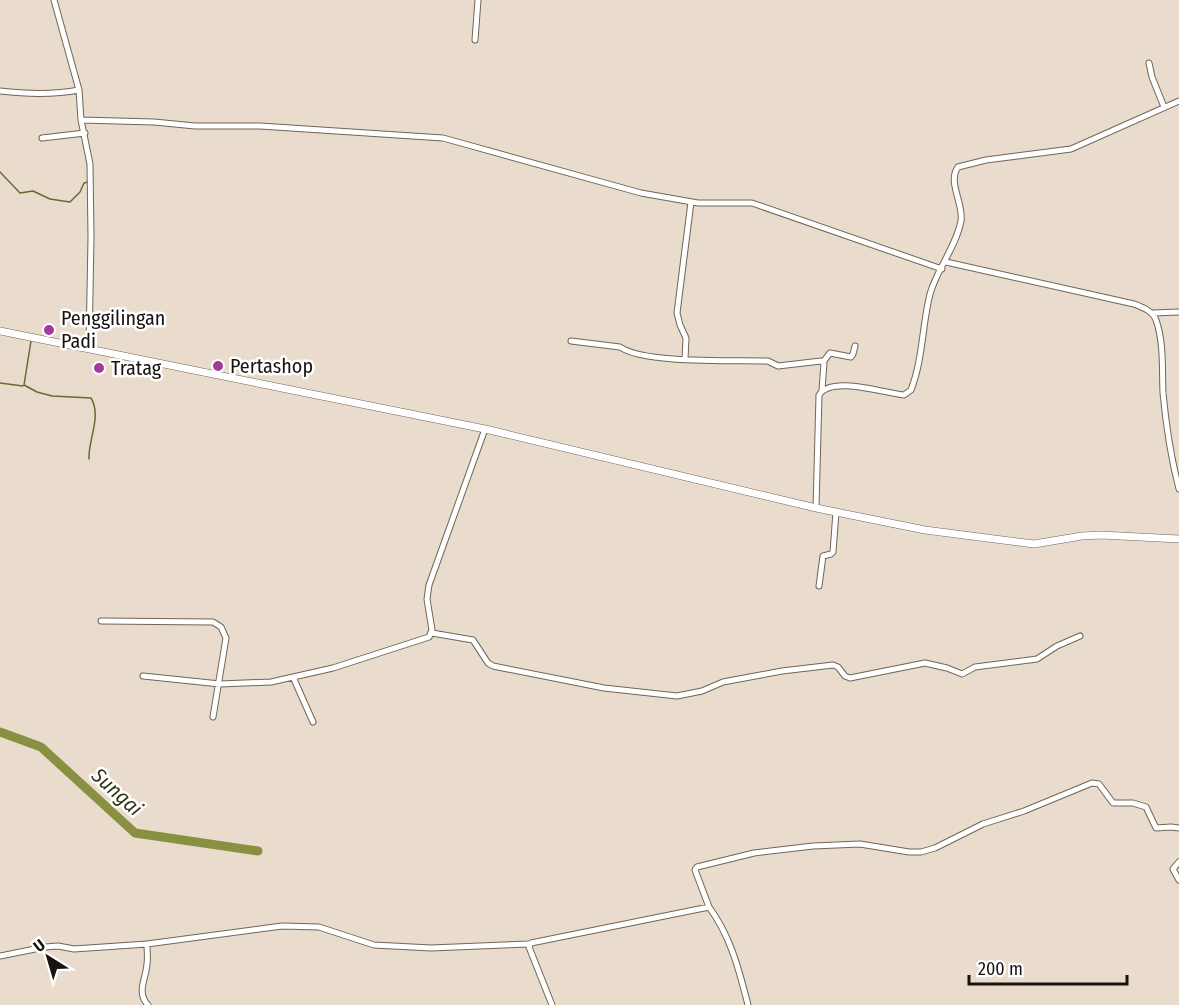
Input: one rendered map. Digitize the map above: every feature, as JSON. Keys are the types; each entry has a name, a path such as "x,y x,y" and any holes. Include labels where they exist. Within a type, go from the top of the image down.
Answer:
{"street":[{"path":"54,0 79,90 81,120 90,164 89,348"},
{"path":"475,40 478,0"},
{"path":"1149,63 1164,107"},
{"path":"0,92 51,95 79,90"},
{"path":"822,390 842,386 900,394 910,392 921,358 931,293 946,262 961,219 962,209 954,180 958,167 986,160 1071,149 1179,101"},
{"path":"81,120 154,122 195,126 260,126 434,137 641,193 691,202 752,203 942,269"},
{"path":"42,138 85,134"},
{"path":"685,359 686,338 677,313 691,202"},
{"path":"946,262 1129,303 1153,313 1179,312"},
{"path":"1153,313 1160,346 1164,397 1179,489"},
{"path":"0,331 485,429 816,508 925,530 1034,544 1101,535 1179,539"},
{"path":"571,341 620,347 625,351 655,358 768,361 778,366 823,362"},
{"path":"816,508 819,396 822,390 823,362 830,353 851,357 855,346"},
{"path":"432,633 427,599 429,585 485,429"},
{"path":"819,586 823,556 832,552 836,512"},
{"path":"101,621 213,622 222,627 226,638 213,717"},
{"path":"432,633 473,640 493,666 604,688 677,696 702,692 723,682 782,671 828,666 838,667 845,676 850,678 924,663 962,674 975,667 1037,659 1057,646 1080,636"},
{"path":"142,676 220,684 271,682 333,668 389,651 429,637 432,633"},
{"path":"293,677 313,722"},
{"path":"748,1005 736,957 718,919 709,907 695,870 697,867 754,853 824,846 860,844 921,852 935,848 983,824 1033,808 1092,783 1099,784 1113,803 1133,803 1146,807 1156,828 1179,828"},
{"path":"1179,862 1173,869 1179,880"},
{"path":"0,956 45,947 58,946 74,949 147,944 282,926 319,927 374,945 431,948 529,944 709,907"},
{"path":"147,944 147,964 142,987 144,1000 148,1005"},
{"path":"529,944 552,1005"}],"waterway":[{"path":"0,172 20,193 33,191 50,199 70,202 80,192 84,183 88,182"},
{"path":"31,341 24,385 52,396 91,398 95,420 89,459"},
{"path":"0,383 23,386"},
{"name":"Sungai","path":"0,732 41,747 135,833 258,851"}],"place":[{"name":"Penggilingan Padi","path":"49,330"},
{"name":"Pertashop","path":"218,366"},
{"name":"Tratag","path":"99,368"}]}
